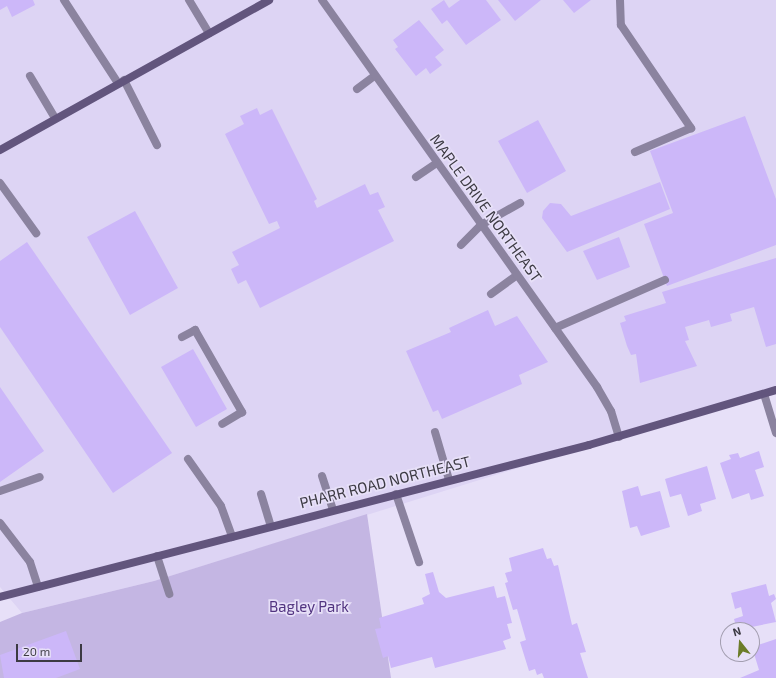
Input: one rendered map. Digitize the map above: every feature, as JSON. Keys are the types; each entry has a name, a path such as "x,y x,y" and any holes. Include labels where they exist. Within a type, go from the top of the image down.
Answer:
{"street":[{"path":"64,0 121,82 156,145"},
{"path":"189,0 209,33"},
{"path":"0,150 269,0"},
{"name":"MAPLE DRIVE NORTHEAST","path":"322,0 374,76 597,387 611,411 619,437"},
{"path":"620,0 621,25 691,128 634,152"},
{"path":"30,76 55,118"},
{"path":"357,89 374,76"},
{"path":"416,177 436,163"},
{"path":"0,183 36,233"},
{"path":"461,245 481,225 520,203"},
{"path":"490,294 517,275"},
{"path":"555,328 665,280"},
{"path":"182,337 195,330 242,412 222,424"},
{"name":"PHARR ROAD NORTHEAST","path":"0,597 619,437 776,390"},
{"path":"764,394 776,433"},
{"path":"435,432 449,480"},
{"path":"188,459 221,506 232,537"},
{"path":"322,476 333,510"},
{"path":"0,491 40,477"},
{"path":"261,494 270,526"},
{"path":"396,494 419,562"},
{"path":"0,523 30,562 38,587"},
{"path":"157,556 169,594"}],"shaded area":[{"path":"0,0 776,0 776,394 602,442 154,581 22,613 0,587"}],"green space":[{"name":"Bagley Park","path":"367,514 391,678 0,678 0,622 22,613 154,581"}],"building":[{"path":"0,0 33,0 35,5 12,17 7,6 0,10"},
{"path":"444,0 449,8 460,0 486,0 501,20 466,45 447,20 442,24 431,9"},
{"path":"498,0 541,0 515,21"},
{"path":"563,0 591,0 574,13"},
{"path":"419,20 444,50 435,57 442,65 430,74 426,68 416,76 395,49 398,47 393,40"},
{"path":"257,108 260,115 272,109 317,199 314,201 317,208 365,184 370,195 378,192 385,207 378,210 394,241 260,308 246,280 238,284 231,269 239,265 232,252 280,228 277,221 269,224 225,134 244,124 240,116"},
{"path":"745,116 776,199 776,245 667,286 644,224 673,213 650,151"},
{"path":"538,120 566,171 527,193 498,141"},
{"path":"660,182 670,209 567,252 542,218 543,211 550,203 561,204 571,216"},
{"path":"135,211 178,288 130,315 87,237"},
{"path":"619,237 630,267 597,280 583,251"},
{"path":"27,242 172,453 113,493 0,327 0,261"},
{"path":"776,258 776,344 766,347 754,307 730,314 732,321 711,327 709,320 685,327 689,340 685,341 697,366 640,383 636,354 631,355 620,323 626,321 624,316 666,303 662,292"},
{"path":"488,310 495,326 517,316 548,362 519,375 522,384 442,419 438,410 433,412 406,351 451,332 449,328"},
{"path":"193,349 227,409 196,427 161,367"},
{"path":"0,387 44,451 0,482"},
{"path":"759,451 764,467 755,470 764,496 751,500 749,493 732,499 720,463 731,459 729,455 738,453 740,458"},
{"path":"707,466 716,499 700,504 702,511 688,516 681,494 670,497 665,479"},
{"path":"638,486 641,496 660,491 670,527 641,536 637,526 630,528 622,491"},
{"path":"543,548 547,559 551,558 554,566 558,565 572,625 577,623 586,652 580,653 588,678 544,678 542,673 537,675 535,669 529,671 520,642 526,640 517,609 513,610 505,583 508,582 505,573 512,571 509,558"},
{"path":"433,572 439,592 446,598 494,586 497,598 505,596 512,623 507,624 511,638 503,641 506,649 435,668 432,657 391,668 388,656 383,658 375,629 381,628 379,618 424,604 422,598 430,594 425,574"},
{"path":"766,584 769,596 774,594 776,599 771,603 776,622 760,625 760,622 735,622 734,619 743,616 741,607 735,609 731,593"},
{"path":"66,631 80,669 56,678 4,678 0,655"},
{"path":"776,639 776,678 740,678 759,670 757,662 760,662 760,644"}]}
